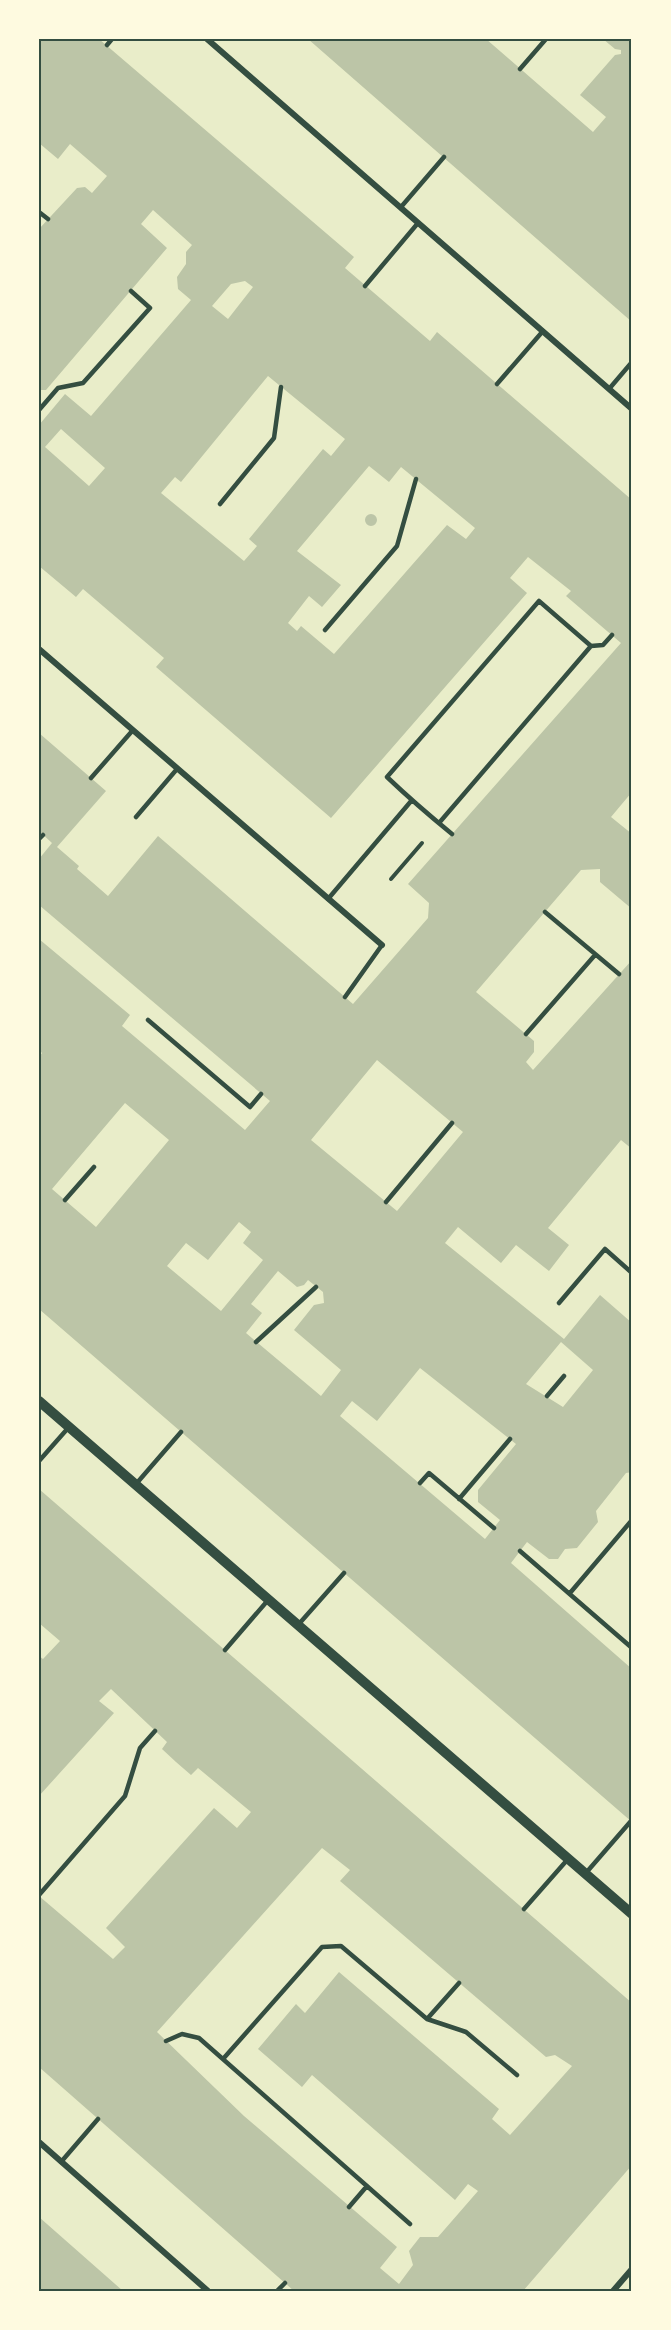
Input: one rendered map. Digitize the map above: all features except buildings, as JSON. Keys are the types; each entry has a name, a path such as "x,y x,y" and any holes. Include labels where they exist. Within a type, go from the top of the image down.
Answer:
{"street":[{"path":"207,39 632,409"},
{"path":"39,649 382,945"},
{"path":"39,1401 632,1914"},
{"path":"39,2142 208,2291"},
{"path":"613,2291 632,2269"}],"lane":[{"path":"107,45 112,39"},
{"path":"520,69 546,39"},
{"path":"400,207 444,157"},
{"path":"39,212 48,219"},
{"path":"365,286 418,223"},
{"path":"39,410 58,388 83,382 150,308 131,291"},
{"path":"497,384 543,331"},
{"path":"609,389 632,362"},
{"path":"220,504 274,438 281,387"},
{"path":"325,630 397,546 416,479"},
{"path":"452,834 387,777 539,601 591,646"},
{"path":"439,823 591,646 603,645 612,635"},
{"path":"91,778 133,730"},
{"path":"136,817 177,769"},
{"path":"328,899 412,800"},
{"path":"545,912 619,974"},
{"path":"345,997 382,945"},
{"path":"526,1034 595,955"},
{"path":"148,1020 250,1107 261,1094"},
{"path":"386,1202 452,1123"},
{"path":"65,1200 94,1167"},
{"path":"559,1303 605,1250 632,1273"},
{"path":"256,1342 316,1287"},
{"path":"547,1396 564,1376"},
{"path":"39,1461 69,1427"},
{"path":"136,1485 181,1432"},
{"path":"459,1499 510,1439"},
{"path":"420,1483 429,1473 494,1528"},
{"path":"570,1593 632,1520"},
{"path":"520,1551 632,1648"},
{"path":"298,1625 344,1573"},
{"path":"225,1650 269,1599"},
{"path":"39,1895 125,1796 140,1748 155,1731"},
{"path":"585,1874 631,1821"},
{"path":"524,1909 568,1859"},
{"path":"223,2059 322,1947 341,1946 427,2019 466,2032 517,2075"},
{"path":"427,2019 459,1983"},
{"path":"165,2041 182,2034 199,2038 410,2224"},
{"path":"61,2162 98,2119"},
{"path":"349,2206 367,2186"},
{"path":"278,2291 285,2283"}],"path":[{"path":"391,879 439,823"}]}
